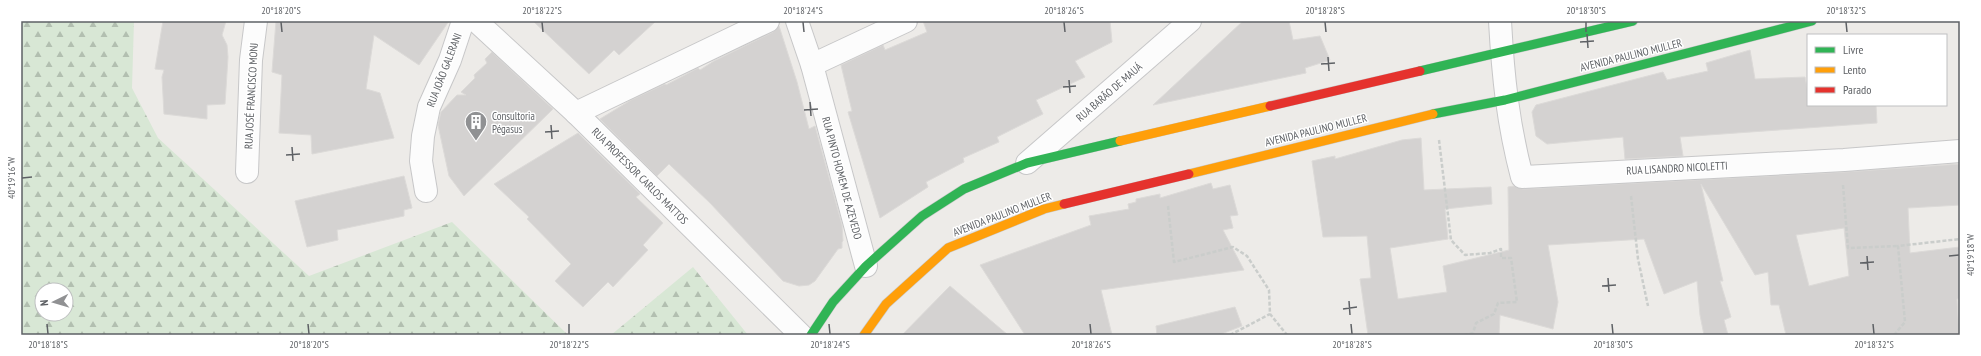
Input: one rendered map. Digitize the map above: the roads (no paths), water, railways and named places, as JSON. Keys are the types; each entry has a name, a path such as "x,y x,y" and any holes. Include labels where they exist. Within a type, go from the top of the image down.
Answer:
{"main road":[{"path":"811,335 833,302 866,266 928,212 964,189 1027,163 1502,50 1633,21"},
{"name":"AVENIDA PAULINO MULLER","path":"864,335 886,304 948,248 1044,209 1435,114 1505,100 1812,21"}],"street":[{"name":"RUA JOSÉ FRANCISCO MONJ","path":"247,172 251,60 256,21"},
{"name":"RUA JOÃO GALERANI","path":"426,191 421,161 423,136 429,107 450,60 463,21"},
{"name":"RUA PROFESSOR CARLOS MATTOS","path":"476,21 576,113 801,335"},
{"path":"576,113 768,21"},
{"name":"RUA PINTO HOMEM DE AZEVEDO","path":"797,21 812,65 866,266"},
{"path":"812,65 906,21"},
{"name":"RUA BARÃO DE MAUÁ","path":"1027,163 1190,21"},
{"name":"RUA LISANDRO NICOLETTI","path":"1500,21 1505,100 1514,148 1522,177 1629,170 1844,160 1960,151"}],"place":[{"name":"Consultoria Pégasus","path":"476,142"}]}
